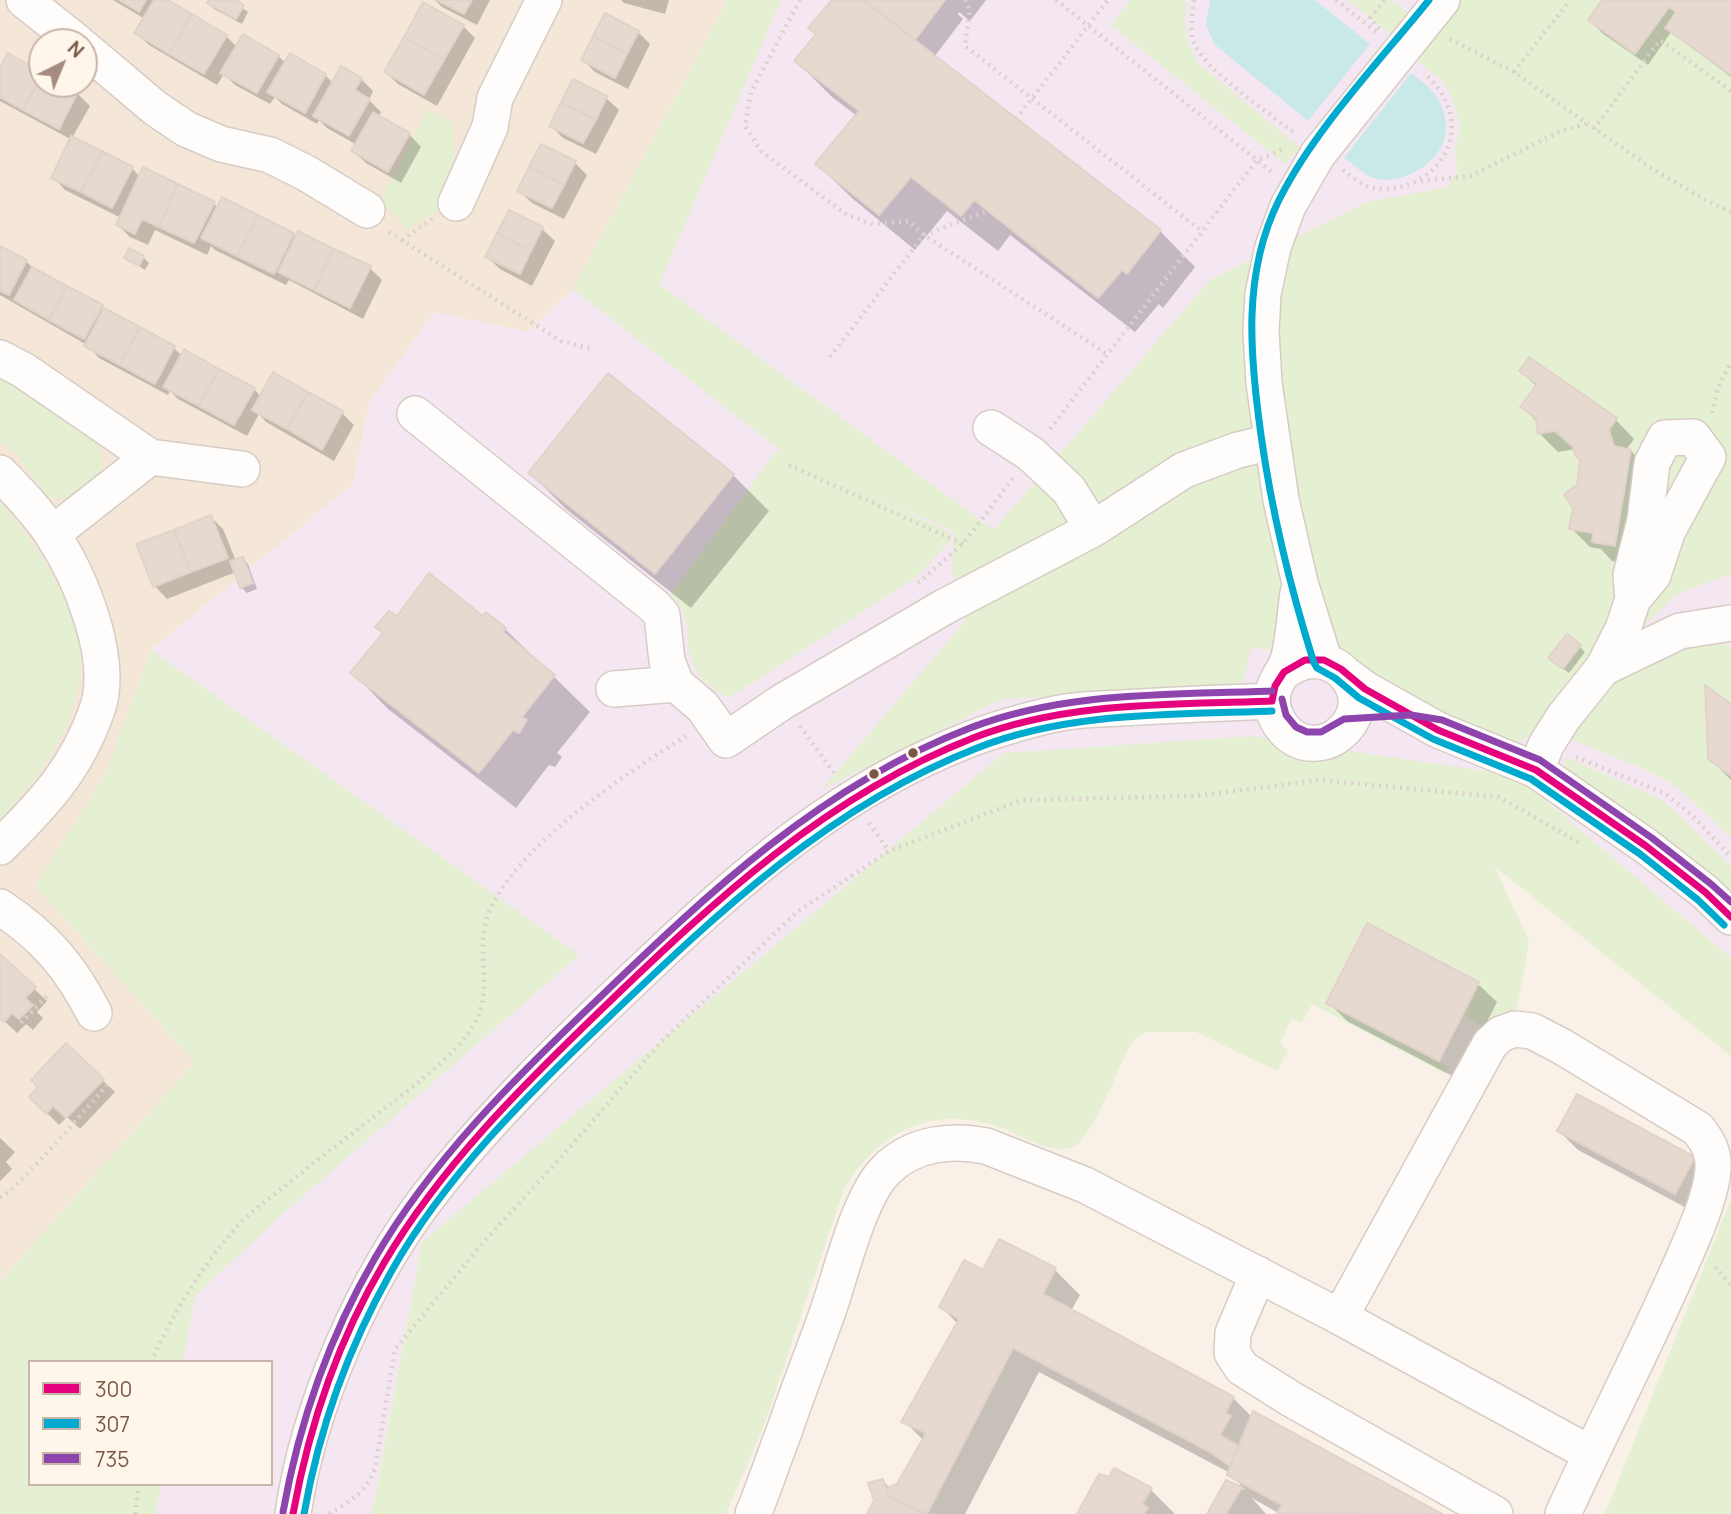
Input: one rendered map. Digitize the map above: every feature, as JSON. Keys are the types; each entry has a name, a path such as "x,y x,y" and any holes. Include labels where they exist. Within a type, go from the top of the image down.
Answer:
{"street":[{"path":"24,0 59,28"},
{"path":"456,203 491,127 495,98 544,0"},
{"path":"1300,583 1289,659 1278,687 1276,720 1289,736 1305,743 1323,743 1346,729 1353,718 1356,705 1354,687 1336,669 1300,583 1281,500 1272,442 1261,332 1262,294 1273,247 1296,190 1386,40 1442,0"},
{"path":"98,60 155,108 186,129 221,144 271,155 367,210"},
{"path":"0,358 23,370 150,457 242,469"},
{"path":"415,414 662,615 667,661 676,684 703,707 726,740 782,702 944,607 1093,529 1184,470 1238,450 1272,442"},
{"path":"991,428 1031,454 1069,490 1093,529"},
{"path":"52,534 150,457"},
{"path":"0,473 52,534 71,569 94,627 101,662 102,686 98,708 62,781 0,847"},
{"path":"1541,758 1563,718 1603,668 1623,629 1633,599"},
{"path":"1603,668 1680,631 1731,623"},
{"path":"293,1514 310,1434 332,1372 360,1310 428,1197 473,1143 586,1024 704,913 782,846 851,797 916,762 975,737 1065,712 1278,687 1292,666 1305,660 1336,669 1365,689 1438,730"},
{"path":"614,689 676,684"},
{"path":"1346,729 1409,725 1438,730 1541,758 1705,892 1731,917"},
{"path":"0,907 40,936 56,953 78,981 94,1013"},
{"path":"1340,1317 1490,1044 1501,1034 1515,1029 1532,1031 1698,1129 1713,1153 1710,1185 1686,1252 1656,1321 1563,1514"},
{"path":"752,1514 860,1217 876,1182 887,1169 913,1151 942,1143 986,1146 1085,1185 1340,1317 1591,1454"},
{"path":"1258,1274 1233,1333 1232,1353 1242,1368 1280,1393 1495,1514"}],"path":[{"path":"800,0 751,92 746,126 761,151 848,215 873,224 908,222 1107,355"},
{"path":"965,0 970,10 965,46 1203,232"},
{"path":"1056,0 1296,190"},
{"path":"1016,119 1108,0"},
{"path":"1195,0 1191,25 1194,42 1204,58 1227,80 1295,133"},
{"path":"1336,0 1427,76 1443,94 1452,121 1450,143 1443,157 1420,181"},
{"path":"1385,0 1370,18 1386,40"},
{"path":"1514,72 1570,0"},
{"path":"1448,38 1514,72 1594,130 1685,188 1731,212"},
{"path":"1594,130 1660,40 1731,91"},
{"path":"1336,165 1367,187 1385,190 1420,181 1471,176 1561,131 1586,124"},
{"path":"908,591 963,544 1257,160 1293,146"},
{"path":"830,357 924,235 986,211"},
{"path":"1709,425 1718,387 1731,362"},
{"path":"789,465 963,544"},
{"path":"152,1360 192,1283 227,1236 246,1217 403,1094 461,1041 476,1021 485,992 486,922 502,887 517,868 591,801 654,756 712,720"},
{"path":"1541,758 1664,793 1693,816 1731,857"},
{"path":"329,1514 359,1496 375,1469 395,1349 482,1244 662,1041 797,912 889,850 1022,800 1195,796 1320,780 1499,797 1586,846"},
{"path":"0,1197 5,1196 21,1180 108,1084"},
{"path":"135,1514 139,1486"}],"shaded area":[{"path":"0,0 728,0 573,289 529,332 370,401 353,484 151,650 105,775 35,886 195,1062 0,1282"},
{"path":"728,0 1731,0 1731,958 1517,776 422,1242 372,1514 0,1514 0,1282 195,1062 35,886 105,775 151,650 353,484 370,401 434,312 529,332 573,289"}],"green space":[{"path":"728,0 781,0 659,284 994,530 1210,280 1367,202 1447,187 1458,170 1454,152 1460,127 1454,102 1444,82 1414,58 1460,0 1731,0 1731,574 1677,594 1513,750 1472,735 1346,658 1251,648 1242,689 1002,699 821,790 967,619 952,571 953,531 867,493 951,533 949,543 915,578 729,698 709,685 697,672 691,658 686,619 670,595 776,451 785,454 573,289"},
{"path":"1130,0 1183,0 1187,3 1187,35 1199,64 1300,148 1285,164 1111,25"},
{"path":"1347,0 1392,0 1410,14 1392,35"},
{"path":"428,110 453,123 456,170 449,203 408,229 380,200"},
{"path":"0,378 12,379 84,429 100,449 103,472 69,501 48,497 18,456 0,441"},
{"path":"0,502 47,567 68,605 79,640 81,665 71,714 48,760 0,819"},
{"path":"1708,638 1731,647 1731,704 1705,686 1708,759 1731,776 1731,838 1676,786 1644,769 1564,737 1601,688 1661,647"},
{"path":"151,650 579,955 277,1219 195,1296 183,1360 28,1360 28,1486 161,1486 156,1514 0,1514 0,1282 195,1062 35,886 105,775"},
{"path":"1252,736 1517,776 1731,958 1731,1056 1494,866 1529,941 1517,1009 1498,1014 1484,1027 1465,1016 1481,981 1367,922 1325,1002 1449,1067 1446,1074 1312,1004 1302,1023 1292,1018 1280,1043 1288,1050 1277,1071 1196,1032 1145,1032 1135,1039 1127,1052 1089,1129 1076,1145 1068,1148 1050,1147 977,1121 954,1119 911,1127 874,1151 844,1189 763,1428 726,1514 372,1514 422,1242 1004,753"},
{"path":"1566,757 1656,797 1670,806 1731,866 1731,903 1569,774 1563,762"},
{"path":"1731,1200 1731,1514 1605,1514"}],"water":[{"path":"1210,0 1315,0 1370,44 1308,121 1214,44 1206,24"},
{"path":"1411,73 1436,95 1444,112 1445,137 1434,157 1416,172 1393,179 1371,177 1344,158"}],"building":[{"path":"119,0 146,0 139,12"},
{"path":"154,0 168,0 192,14 169,54 134,33"},
{"path":"209,0 236,0 244,5 236,19 207,3"},
{"path":"437,0 472,0 464,14"},
{"path":"832,0 863,0 1161,230 1127,274 1122,270 1098,298 974,200 961,216 911,177 879,215 815,164 859,111 794,61 816,34 808,28"},
{"path":"864,0 945,0 915,40"},
{"path":"1602,0 1731,0 1731,75 1665,28 1676,12 1669,7 1635,54 1588,20"},
{"path":"423,2 464,25 444,60 404,37"},
{"path":"605,13 639,31 627,54 593,36"},
{"path":"192,14 227,35 204,74 169,54"},
{"path":"243,34 279,55 257,93 220,73"},
{"path":"593,36 627,54 615,78 581,60"},
{"path":"404,37 444,60 424,95 384,72"},
{"path":"8,53 28,64 29,98 23,110 0,97 0,67"},
{"path":"290,53 326,74 305,113 267,92"},
{"path":"341,66 362,78 355,90 370,99 349,136 313,116"},
{"path":"573,79 607,96 596,120 561,102"},
{"path":"30,98 75,98 59,129 23,110"},
{"path":"561,102 596,120 583,143 549,126"},
{"path":"373,112 410,133 388,172 351,151"},
{"path":"71,136 102,151 81,192 51,178"},
{"path":"541,144 576,161 564,185 529,167"},
{"path":"102,151 133,167 112,208 81,192"},
{"path":"143,167 178,184 159,227 142,219 135,234 116,225"},
{"path":"529,167 564,185 552,208 517,191"},
{"path":"178,184 215,202 194,243 159,227"},
{"path":"222,197 258,215 237,256 201,238"},
{"path":"509,210 543,227 531,251 497,233"},
{"path":"258,215 294,233 274,274 237,256"},
{"path":"298,231 334,249 314,290 278,272"},
{"path":"497,233 531,251 520,274 485,257"},
{"path":"0,246 27,260 9,295 0,291"},
{"path":"129,248 144,256 139,266 124,258"},
{"path":"334,249 371,266 350,308 314,290"},
{"path":"32,267 67,286 49,320 14,300"},
{"path":"67,286 103,305 84,339 49,320"},
{"path":"104,308 140,327 120,365 84,346"},
{"path":"140,327 175,346 155,384 120,365"},
{"path":"184,349 219,369 199,406 163,387"},
{"path":"1529,357 1617,418 1609,430 1614,446 1631,450 1615,546 1592,542 1593,533 1569,529 1573,508 1564,494 1577,485 1580,460 1573,447 1555,431 1538,434 1536,418 1520,407 1537,384 1519,371"},
{"path":"219,369 255,388 234,425 199,406"},
{"path":"273,372 308,392 287,429 252,410"},
{"path":"608,373 734,474 655,574 528,473"},
{"path":"308,392 343,411 322,450 287,429"},
{"path":"211,515 228,558 191,572 174,530"},
{"path":"174,530 191,572 153,587 136,544"},
{"path":"243,557 253,583 240,588 230,561"},
{"path":"429,573 483,616 486,612 506,628 503,632 555,675 522,717 527,720 519,733 513,730 479,773 350,673 383,633 375,627 389,611 397,616"},
{"path":"1567,634 1581,645 1563,669 1548,658"},
{"path":"1705,685 1731,704 1731,776 1708,759"},
{"path":"1367,923 1479,982 1439,1061 1326,1003"},
{"path":"0,954 36,987 25,998 33,1005 19,1019 12,1013 4,1022 0,1018"},
{"path":"66,1043 104,1079 66,1118 53,1106 46,1114 29,1097 38,1087 31,1080"},
{"path":"1577,1094 1695,1157 1675,1194 1557,1131"},
{"path":"999,1239 1056,1268 1043,1294 1234,1397 1225,1413 1231,1416 1220,1435 1239,1446 1230,1466 1210,1452 1013,1348 927,1514 889,1497 886,1488 897,1484 926,1433 901,1422 959,1319 939,1307 964,1260 983,1270"},
{"path":"1253,1411 1442,1514 1277,1513 1282,1505 1227,1475"},
{"path":"1114,1468 1152,1488 1142,1504 1148,1508 1144,1514 1077,1514 1099,1474 1109,1477"},
{"path":"883,1479 889,1497 925,1514 867,1514 874,1500 868,1483"},
{"path":"1226,1480 1242,1487 1226,1514 1207,1514"}],"transit line":[{"name":"307","path":"1429,0 1348,97 1310,148 1279,200 1259,257 1254,286 1252,345 1261,435 1283,550 1314,663 1317,668 1335,678 1359,698 1433,739 1531,779 1640,854 1698,900 1724,925"},
{"name":"300","path":"1272,701 1275,686 1284,672 1305,660 1324,660 1341,669 1365,689 1438,730 1536,770 1646,846 1705,892 1731,917"},
{"name":"735","path":"283,1512 307,1413 330,1350 358,1288 397,1222 448,1154 505,1091 565,1030 725,882 816,811 865,780 916,752 970,728 1006,716 1081,701 1272,691"},
{"name":"735","path":"1282,699 1286,715 1296,727 1307,732 1321,732 1344,719 1411,715 1442,720 1540,760 1652,838 1731,902"},
{"name":"300","path":"293,1514 307,1448 339,1353 368,1292 406,1227 457,1160 514,1097 645,968 730,891 821,820 869,789 973,738 1009,726 1083,711 1272,701"},
{"name":"307","path":"304,1514 327,1420 361,1330 391,1272 436,1203 489,1138 547,1077 734,901 825,831 873,799 977,748 1049,727 1086,721 1272,711"}]}
